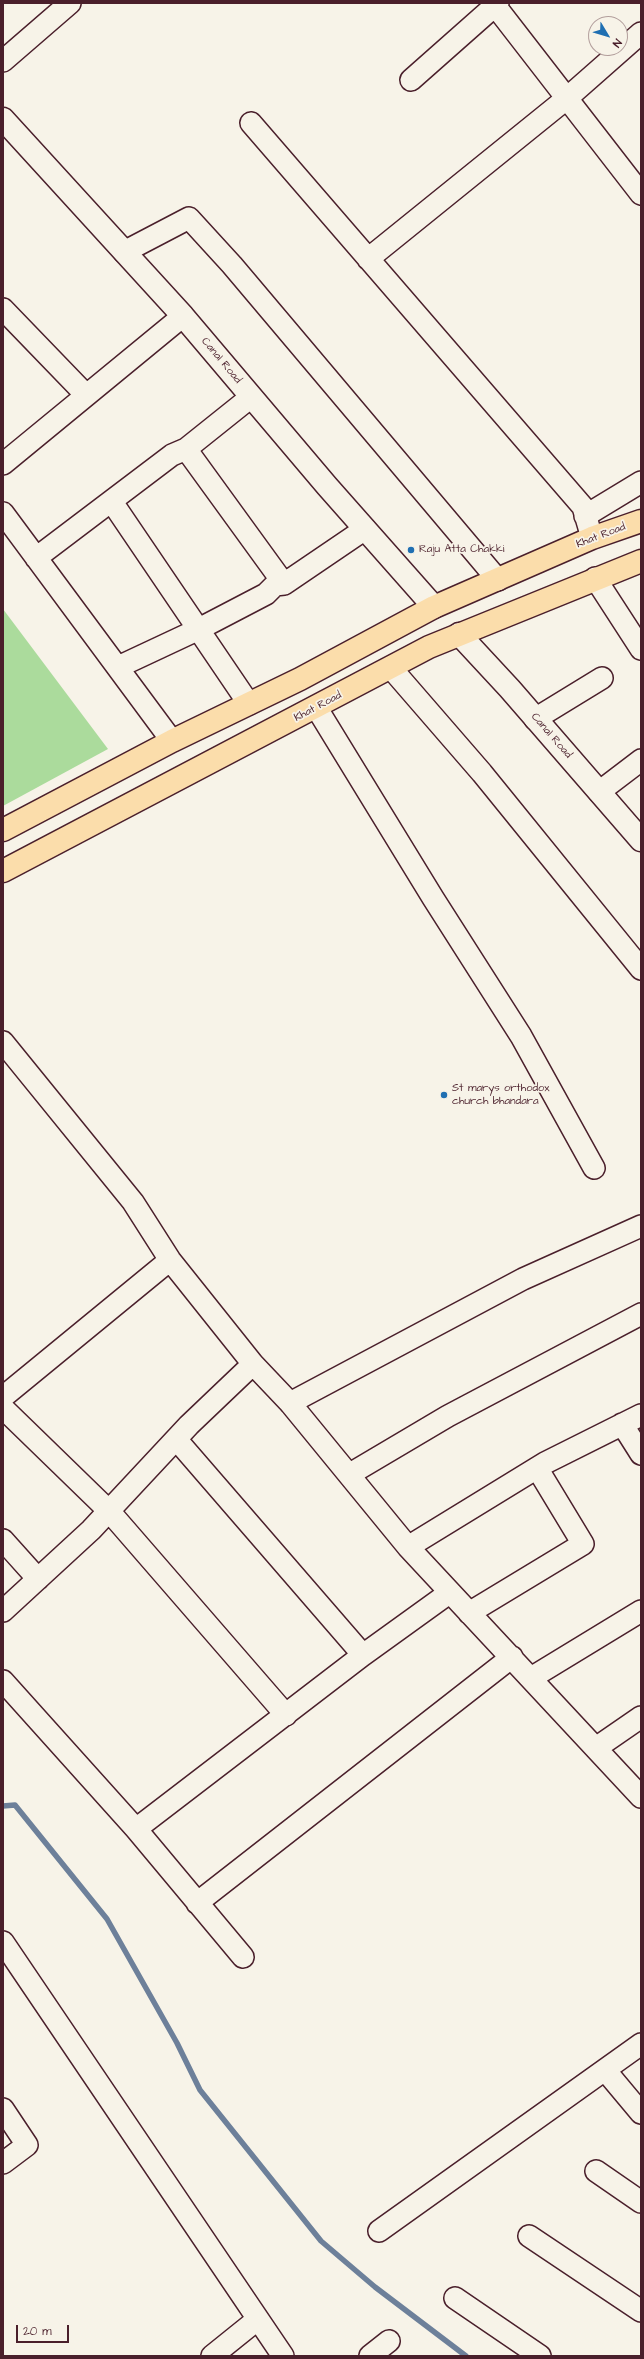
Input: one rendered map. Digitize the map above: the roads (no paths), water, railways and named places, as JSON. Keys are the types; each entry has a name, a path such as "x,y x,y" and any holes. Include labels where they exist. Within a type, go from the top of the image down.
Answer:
{"highway":[{"name":"Khat Road","path":"3,830 172,741 248,704 434,607 592,538 641,521"},
{"name":"Khat Road","path":"3,871 459,634 595,578 641,561"},
{"path":"434,607 459,634"}],"street":[{"path":"3,61 70,3"},
{"path":"411,80 495,4 566,99 641,194"},
{"path":"368,259 566,99 641,33"},
{"name":"Canal Road","path":"3,119 183,316 251,397 434,607"},
{"path":"251,124 583,507 592,538"},
{"path":"124,252 189,218 237,271 499,579"},
{"path":"3,309 86,395"},
{"path":"3,464 183,316"},
{"path":"36,558 112,502 172,455 186,449 251,397"},
{"path":"186,449 284,584"},
{"path":"585,516 641,482"},
{"path":"112,502 248,704"},
{"path":"3,513 172,741"},
{"path":"118,667 197,630 266,594 275,585 284,584 365,529"},
{"path":"595,578 641,649"},
{"name":"Canal Road","path":"459,634 641,840"},
{"path":"391,668 482,773 641,969"},
{"path":"535,719 602,678"},
{"path":"316,707 433,898 520,1036 594,1168"},
{"path":"599,792 641,760"},
{"path":"3,1042 10,1064 133,1202 170,1260 253,1364 290,1403 350,1474 408,1547 449,1593 512,1657 641,1797"},
{"path":"290,1403 524,1279 641,1226"},
{"path":"3,1397 170,1260"},
{"path":"350,1474 448,1416 641,1314"},
{"path":"3,1611 109,1510 176,1439 253,1364"},
{"path":"3,1408 109,1510 286,1715"},
{"path":"408,1547 537,1468 641,1414"},
{"path":"622,1424 641,1454"},
{"path":"176,1439 363,1655"},
{"path":"469,1613 583,1544 537,1468"},
{"path":"3,1540 38,1579"},
{"path":"136,1829 363,1655 449,1593"},
{"path":"531,1678 641,1610"},
{"path":"197,1903 512,1657"},
{"path":"3,1681 136,1829 243,1957"},
{"path":"596,1748 641,1716"},
{"path":"3,1942 283,2356"},
{"path":"378,2231 641,2044"},
{"path":"605,2070 641,2113"},
{"path":"3,2109 27,2145 3,2163"},
{"path":"596,2171 641,2202"},
{"path":"529,2236 641,2311"},
{"path":"455,2298 540,2356"},
{"path":"212,2356 258,2319"},
{"path":"370,2356 389,2341"}],"waterway":[{"path":"3,1806 15,1805 107,1919 177,2043 200,2090 321,2241 375,2287 466,2356"}],"place":[{"name":"Raju Atta Chakki","path":"411,550"},
{"name":"St marys orthodox church bhandara","path":"444,1095"}]}
